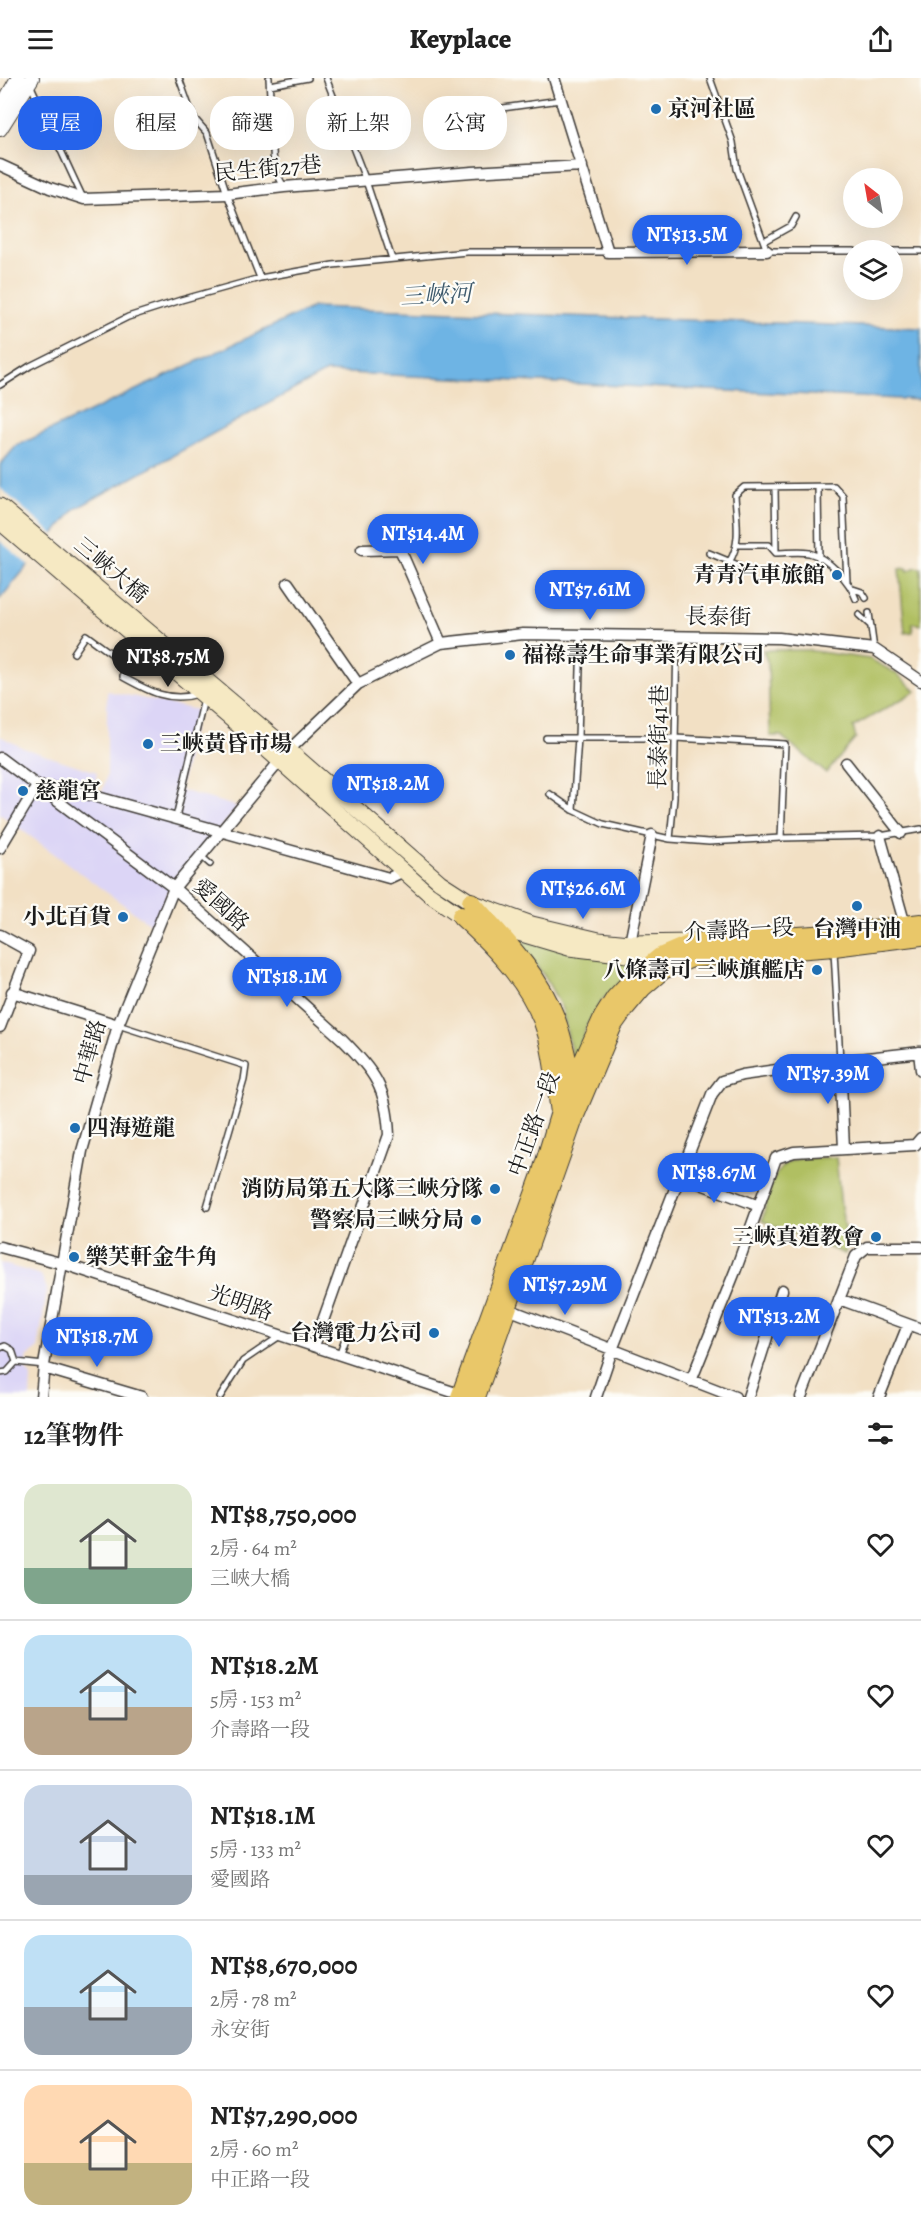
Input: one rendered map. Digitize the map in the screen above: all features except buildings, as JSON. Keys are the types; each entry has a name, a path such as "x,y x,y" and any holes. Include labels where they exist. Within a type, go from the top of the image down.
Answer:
{"main road":[{"name":"三峽大橋","path":"0,506 202,696 270,744"},
{"name":"三峽大橋","path":"0,522 97,596 270,744"},
{"name":"介壽路一段","path":"270,744 440,882 466,909"},
{"name":"介壽路一段","path":"284,756 428,893 466,909 599,940 694,950 834,947 921,936"},
{"path":"466,909 493,927 517,954 542,990 563,1042 572,1086"},
{"path":"466,909 533,1000 547,1033 568,1112"},
{"name":"介壽路一段","path":"694,950 913,925"},
{"name":"介壽路一段","path":"493,927 569,948 660,957"},
{"name":"中正路一段","path":"568,1112 572,1086 603,1017 615,998 632,980 660,957 694,950"},
{"name":"中正路一段","path":"466,1396 515,1268 541,1175 568,1112 613,1025 626,1006 663,970 694,950"},
{"name":"中正路一段","path":"466,1396 508,1310 515,1268"}],"street":[{"path":"554,78 608,252 765,246"},
{"path":"0,110 27,80"},
{"path":"0,129 27,80"},
{"name":"民生街27巷","path":"0,165 50,188 84,199 227,194 284,187 582,166"},
{"path":"362,550 400,549 441,643"},
{"path":"288,583 358,684"},
{"name":"長泰街","path":"284,756 358,684 441,643 523,634 779,638 874,649 921,681"},
{"name":"中華路","path":"41,1397 44,1367 64,1264 82,1151 101,1073 118,1025 174,888 220,837 284,756"},
{"name":"愛國路","path":"0,758 174,888 238,940 363,1059 381,1086 388,1111 389,1135 314,1347"},
{"path":"846,763 901,833"},
{"path":"0,848 37,786 98,794 176,817 220,837 365,874 389,878 404,871"},
{"path":"630,943 652,835"},
{"path":"880,836 913,925"},
{"path":"0,935 29,951 0,1027"},
{"path":"12,992 118,1025"},
{"path":"596,1397 612,1350 712,1094 722,1081 742,1075 920,1052 921,1070"},
{"path":"840,1061 844,1148"},
{"path":"691,1381 736,1269 776,1158 794,1152 915,1145 921,1138"},
{"path":"680,1176 759,1206"},
{"name":"光明路","path":"0,1247 64,1264 466,1396"},
{"path":"801,1397 856,1256 867,1247 921,1247"},
{"path":"748,1397 782,1290"},
{"path":"839,1299 921,1329"},
{"path":"508,1310 735,1397"},
{"path":"879,1397 908,1325"},
{"path":"44,1367 142,1397"}],"lane":[{"path":"179,78 193,117 207,133 227,194 260,279"},
{"path":"269,78 274,168 284,187"},
{"path":"270,85 308,78"},
{"path":"326,78 366,181 392,259"},
{"path":"710,78 733,142 737,169 765,246"},
{"path":"27,80 84,199"},
{"path":"507,108 560,100"},
{"path":"765,246 790,226 796,218"},
{"path":"765,246 843,250"},
{"path":"903,251 921,250"},
{"path":"0,385 30,366 128,317 260,279 333,265 467,252 608,252"},
{"path":"729,562 735,555 737,545 735,495 744,487 834,486 843,496 847,582"},
{"path":"775,487 776,553"},
{"path":"818,487 819,559"},
{"path":"737,545 769,545 776,553 810,553 837,569 853,590 856,599"},
{"path":"709,553 738,565"},
{"path":"853,590 862,592 866,598"},
{"path":"869,614 874,649"},
{"path":"859,615 871,626"},
{"path":"74,652 86,635 124,663 123,677 146,690 181,699 202,696 176,817"},
{"path":"573,810 581,635"},
{"name":"長泰街41巷","path":"670,839 674,798 677,636"},
{"path":"546,738 675,738 785,744 781,838"},
{"path":"550,794 573,810 603,824 670,839 709,842 880,836 921,829"},
{"path":"201,856 210,864"},
{"path":"834,947 840,1061"},
{"path":"118,1025 246,1066 244,1080 207,1207"},
{"path":"220,1397 243,1361 280,1336"},
{"path":"339,1355 344,1341"},
{"path":"0,1348 6,1346 12,1350 16,1362"},
{"path":"16,1362 44,1367"},
{"path":"0,1373 7,1372 16,1362"}],"shaded area":[{"path":"107,691 197,710 180,790 238,807 169,889 154,927 0,814 0,736 23,748 97,772 94,791 102,793 107,774"},
{"path":"0,1263 41,1275 47,1289 38,1349 28,1356 25,1368 31,1377 30,1397 0,1397"}],"green space":[{"path":"916,567 921,568 921,625 912,623 913,632 905,633 899,569 907,568 908,571"},
{"path":"763,650 806,650 870,659 896,673 916,691 853,727 856,738 826,773 781,736 770,736 768,664"},
{"path":"515,939 641,962 603,999 586,1027 574,1066 562,1009 545,977"},
{"path":"836,1157 841,1207 848,1243 845,1254 762,1221 774,1177 785,1164 798,1159"}],"water":[{"path":"313,307 921,328 921,400 326,372 75,509 0,599 0,465 16,446"}],"pier":[{"path":"0,488 56,537 31,567 0,541"}],"place":[{"name":"京河社區","path":"656,109"},
{"name":"青青汽車旅館","path":"837,575"},
{"name":"福祿壽生命事業有限公司","path":"510,655"},
{"name":"三峽黃昏市場","path":"148,744"},
{"name":"慈龍宮","path":"23,791"},
{"name":"台灣中油","path":"857,906"},
{"name":"小北百貨","path":"123,917"},
{"name":"八條壽司 三峽旗艦店","path":"817,970"},
{"name":"四海遊龍","path":"75,1128"},
{"name":"消防局第五大隊三峽分隊","path":"495,1189"},
{"name":"警察局三峽分局","path":"476,1220"},
{"name":"三峽真道教會","path":"876,1237"},
{"name":"樂芙軒金牛角","path":"74,1257"},
{"name":"台灣電力公司","path":"434,1333"}],"water label":[{"name":"三峽河","path":"436,295"}]}
